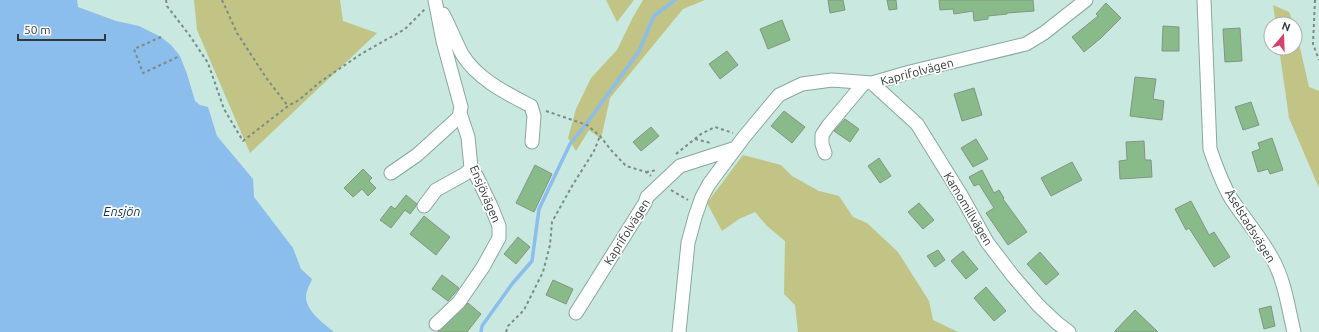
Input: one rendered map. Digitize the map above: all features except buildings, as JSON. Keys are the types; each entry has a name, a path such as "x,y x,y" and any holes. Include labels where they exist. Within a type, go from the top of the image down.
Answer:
{"street":[{"name":"Kaprifolvägen","path":"679,332 688,243 698,206 709,184 779,95 802,84 832,80 868,83 1026,44 1044,33 1086,0"},
{"name":"Åselstadsvägen","path":"1204,0 1210,149 1231,198 1272,258 1279,273 1285,290 1294,332"},
{"path":"434,2 463,55 472,67 496,87 531,106 534,116 532,142"},
{"name":"Ensjövägen","path":"434,2 461,107 460,112 468,137 471,168 477,176 491,206 499,226 500,238 483,267 459,302 436,324"},
{"path":"825,153 822,144 822,135 828,126 868,83"},
{"name":"Kamomillvägen","path":"868,83 917,124 961,195 987,242 1038,305 1069,332"},
{"path":"391,173 417,155 459,117 460,112"},
{"name":"Kaprifolvägen","path":"576,313 646,203 647,197 680,166 736,148"},
{"path":"424,206 436,190 465,174 471,168"}],"path":[{"path":"166,0 167,6 208,63 224,109 243,141 288,106 299,100 320,82 361,54 404,29 434,2"},
{"path":"222,0 236,33 267,79 288,106"},
{"path":"1315,0 1313,44 1319,60"},
{"path":"161,36 134,49 143,73 180,56"},
{"path":"531,106 587,125 600,136 626,166 646,172 671,191 698,206"},
{"path":"672,158 701,134 715,127 744,138"},
{"path":"506,332 508,326 524,310 543,272 550,245 552,222 594,151 600,136"},
{"path":"646,172 658,170"}],"green space":[{"path":"194,0 340,0 343,21 377,33 250,153 197,30"},
{"path":"606,0 634,0 617,22"},
{"path":"643,0 705,0 683,9 610,98 601,139 589,130 576,151 568,138 576,109 591,78 617,50"},
{"path":"1273,5 1289,12 1291,16 1275,16"},
{"path":"1280,56 1302,56 1309,87 1319,91 1319,188 1289,118"},
{"path":"743,155 781,165 792,176 819,191 839,196 853,217 867,223 898,252 929,301 933,320 958,332 798,332 795,305 784,294 785,241 767,226 755,212 739,219 722,231 707,203"}],"water":[{"name":"Ensjön","path":"0,0 77,0 78,7 116,21 139,26 161,37 171,45 180,56 195,101 200,105 208,107 217,136 253,179 254,197 293,248 301,269 312,279 307,290 306,297 310,309 319,320 334,332 0,332"}],"waterway":[{"path":"481,332 482,326 512,284 532,261 539,209 570,144 639,51 654,16 675,0"}]}
